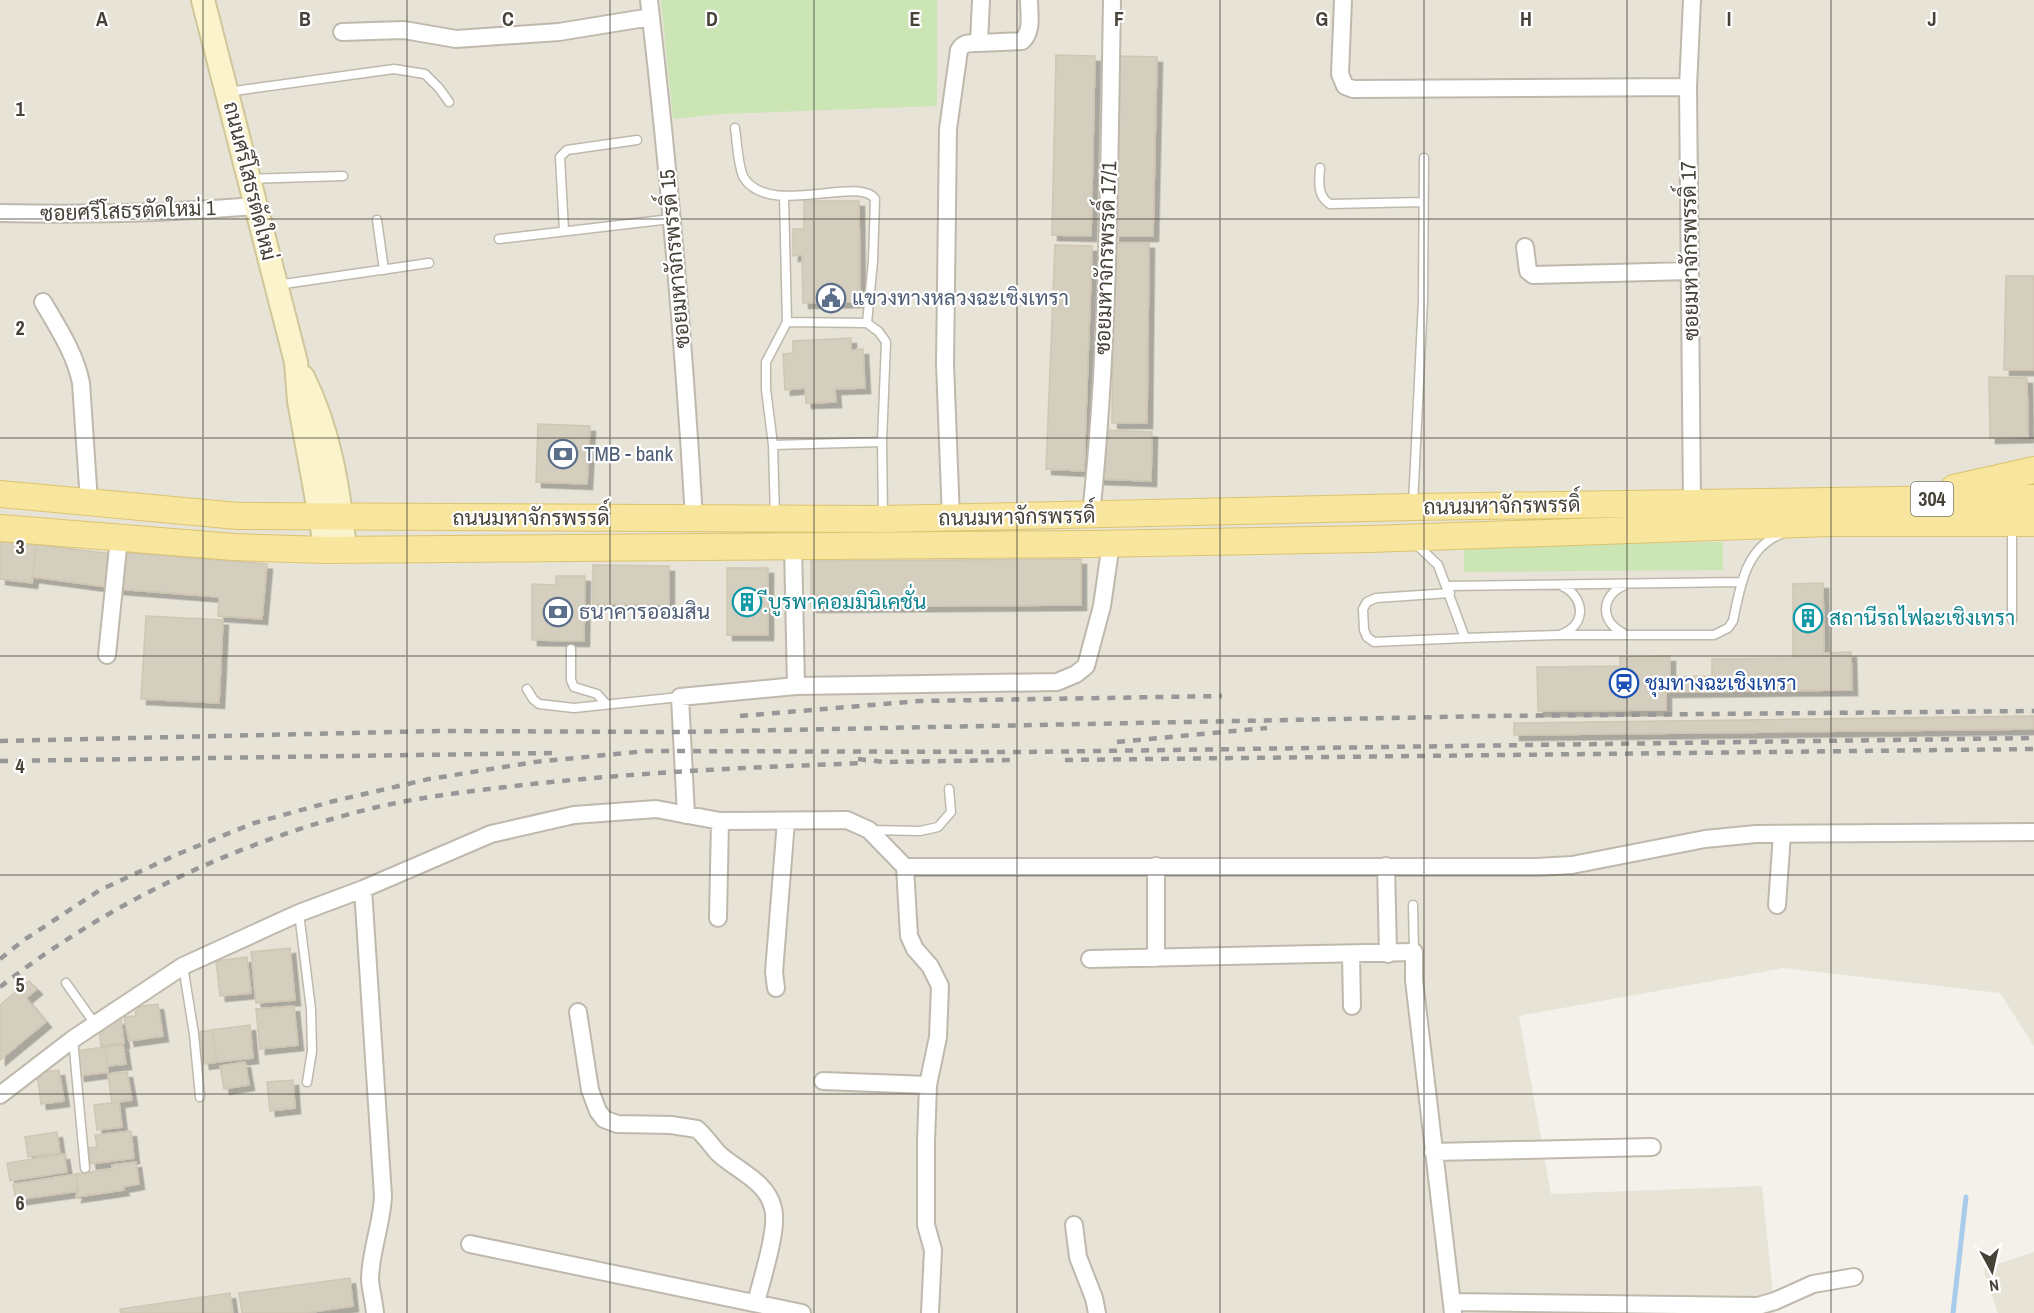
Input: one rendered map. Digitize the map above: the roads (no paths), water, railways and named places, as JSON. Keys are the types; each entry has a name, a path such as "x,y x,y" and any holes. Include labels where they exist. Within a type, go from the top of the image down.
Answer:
{"main road":[{"path":"1907,499 2034,470"},
{"name":"ถนนมหาจักรพรรดิ์","path":"0,494 238,516 951,519 1692,502 2023,523"},
{"name":"ถนนมหาจักรพรรดิ์","path":"0,528 234,547 336,550 1111,543 1370,539 1831,512 1907,499 2034,498"}],"street":[{"name":"ถนนศรีโสธรตัดใหม่","path":"203,0 296,362 312,396 331,451 331,517 336,550"},
{"name":"ซอยมหาจักรพรรดิ์ 15","path":"648,0 663,126 686,374 694,519"},
{"path":"978,43 981,0"},
{"path":"951,519 945,364 948,129 959,51 962,45 967,43 1022,41 1029,29 1029,0"},
{"name":"ซอยมหาจักรพรรดิ์ 17/1","path":"1091,515 1100,430 1103,361 1112,0"},
{"path":"1343,0 1340,75 1345,86 1353,89 1688,87"},
{"name":"ซอยมหาจักรพรรดิ์ 17","path":"1692,0 1688,87 1692,502"},
{"path":"342,32 404,30 456,39 559,32 651,17"},
{"name":"ซอยศรีโสธรตัดใหม่ 1","path":"0,213 111,213 256,206"},
{"path":"1525,248 1528,271 1533,275 1690,271"},
{"path":"43,302 72,354 81,383 89,502"},
{"path":"107,655 119,538"},
{"path":"686,815 680,697 796,686 1057,682 1066,679 1086,666 1102,606 1111,543"},
{"path":"792,546 796,686"},
{"path":"0,1095 73,1039 183,966 298,913 363,889 491,834 574,815 656,809 720,821 847,820 869,831 905,867 909,936 915,949 930,966 940,986 938,1037 928,1085 926,1225 933,1250 930,1313"},
{"path":"718,918 720,821"},
{"path":"777,988 774,972 786,821"},
{"path":"905,867 1537,867 1572,865 1705,839 1782,834 2034,832"},
{"path":"1777,905 1782,834"},
{"path":"1156,866 1156,958"},
{"path":"1386,866 1388,954"},
{"path":"363,889 383,1196 371,1265 370,1281 375,1313"},
{"path":"1090,959 1414,952 1414,980 1453,1308 1758,1306 1813,1284 1854,1277"},
{"path":"1351,955 1352,1006"},
{"path":"578,1012 590,1090 598,1111 604,1119 617,1124 671,1125 697,1129 718,1153 750,1177 768,1195 774,1208 774,1226 756,1303"},
{"path":"823,1081 928,1085"},
{"path":"1433,1152 1652,1147"},
{"path":"1074,1225 1078,1257 1094,1298 1097,1313"},
{"path":"470,1244 734,1306 756,1303 802,1313"}],"lane":[{"path":"227,92 394,69 425,74 449,102"},
{"path":"735,128 742,176 756,188 784,197 849,192 870,193 873,196 875,199 873,261 867,323"},
{"path":"564,231 560,157 567,150 637,140"},
{"path":"1413,507 1423,300 1424,158"},
{"path":"1320,168 1320,194 1330,204 1423,202"},
{"path":"249,179 343,176"},
{"path":"775,519 773,445 766,389 766,362 787,322 784,197"},
{"path":"499,239 671,219"},
{"path":"377,220 384,270"},
{"path":"276,285 429,263"},
{"path":"787,322 867,323 879,332 886,342 882,442 883,519"},
{"path":"773,445 882,442"},
{"path":"1742,582 1556,585 1448,590 1376,598 1367,602 1363,609 1364,630 1367,637 1374,642 1559,635 1714,635 1722,633 1733,621 1747,567 1758,550 1773,537 1831,512"},
{"path":"2012,620 2023,523"},
{"path":"1370,539 1414,543 1429,554 1438,565 1465,638"},
{"path":"1631,584 1623,585 1611,594 1606,608 1611,624 1623,633 1632,635"},
{"path":"1556,585 1569,589 1575,595 1580,610 1576,624 1559,635"},
{"path":"571,649 571,680 574,687 597,694 605,704"},
{"path":"527,688 539,705 574,708 680,697"},
{"path":"869,831 920,831 938,827 951,813 949,789"},
{"path":"1413,905 1414,952"},
{"path":"298,913 311,1009 312,1051 307,1082"},
{"path":"183,966 201,1097"},
{"path":"66,983 95,1024"},
{"path":"73,1039 85,1168"}],"waterway":[{"path":"1953,1313 1966,1197"}],"railway":[{"path":"740,716 919,701 1222,696"},
{"path":"0,741 438,731 681,732 1490,716 2034,711"},
{"path":"1117,742 1267,728"},
{"path":"0,959 24,940 100,890 178,854 254,823 334,801 429,779 535,762 646,751 1024,752 2034,738"},
{"path":"1065,760 2034,749"},
{"path":"0,761 553,753"},
{"path":"858,759 884,762 1011,760"},
{"path":"0,987 85,928 177,878 274,838 373,808 452,794 615,776 866,763"}],"place":[{"name":"แขวงทางหลวงฉะเชิงเทรา","path":"831,298"},
{"name":"TMB - bank","path":"563,454"},
{"name":"ฺีบูรพาคอมมินิเคชั่น","path":"747,602"},
{"name":"ธนาคารออมสิน","path":"558,612"},
{"name":"สถานีรถไฟฉะเชิงเทรา","path":"1808,618"},
{"name":"ชุมทางฉะเชิงเทรา","path":"1624,683"}]}
